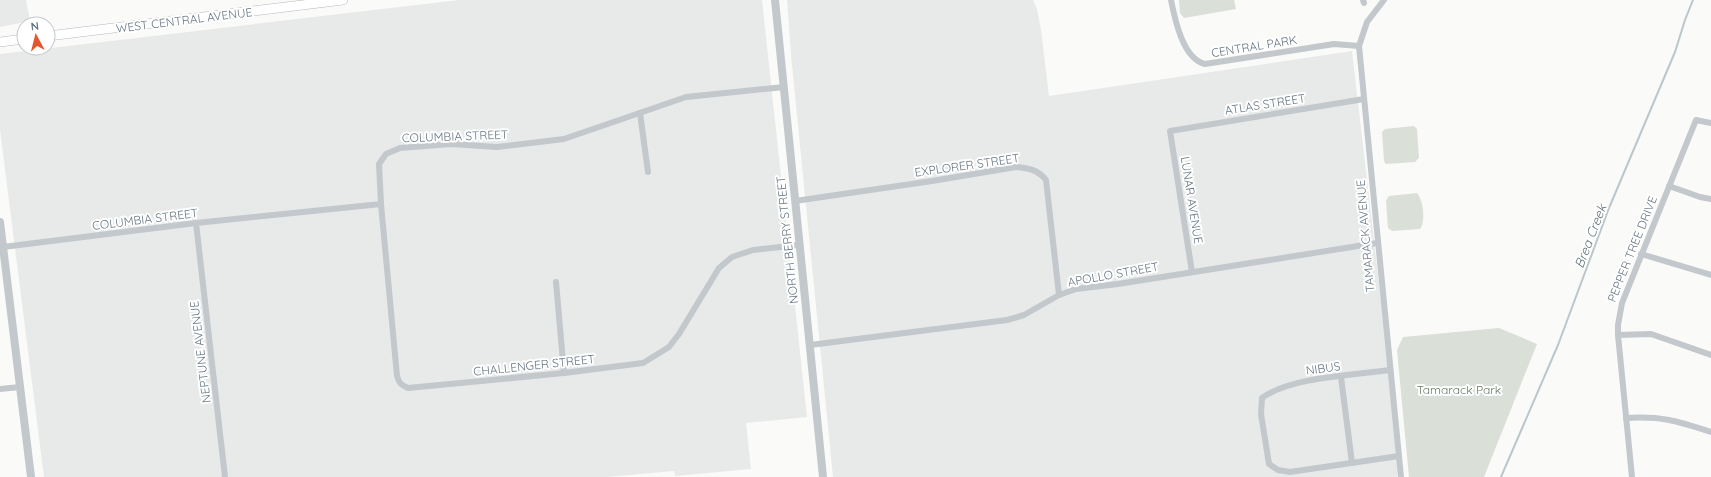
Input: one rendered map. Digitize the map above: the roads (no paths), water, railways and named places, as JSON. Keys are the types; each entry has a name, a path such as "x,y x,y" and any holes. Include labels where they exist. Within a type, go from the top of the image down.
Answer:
{"main road":[{"name":"WEST CENTRAL AVENUE","path":"56,35 344,0"},
{"path":"0,42 16,40"}],"street":[{"name":"NORTH BERRY STREET","path":"775,0 823,477"},
{"name":"CENTRAL PARK","path":"1171,0 1176,23 1189,50 1198,62 1205,64 1334,44 1359,46"},
{"name":"TAMARACK AVENUE","path":"1384,0 1366,22 1359,46 1401,477"},
{"name":"COLUMBIA STREET","path":"3,247 196,223 381,204 378,164 390,151 400,148 451,144 497,146 564,139 686,97 784,87"},
{"name":"ATLAS STREET","path":"1170,130 1364,99"},
{"path":"640,113 648,172"},
{"name":"PEPPER TREE DRIVE","path":"1632,477 1618,335 1618,325 1622,303 1640,254 1696,120 1711,123"},
{"name":"LUNAR AVENUE","path":"1170,130 1192,272"},
{"name":"EXPLORER STREET","path":"795,201 1016,167 1028,168 1038,172 1046,180 1059,295"},
{"path":"1669,186 1700,197 1711,199"},
{"name":"CHALLENGER STREET","path":"381,204 397,376 398,381 402,386 413,388 564,373 643,363 669,347 680,334 719,268 732,257 753,250 799,245"},
{"path":"0,222 31,477"},
{"name":"NEPTUNE AVENUE","path":"196,223 225,477"},
{"name":"APOLLO STREET","path":"810,345 1007,320 1024,315 1059,295 1076,289 1377,243"},
{"path":"1640,254 1711,275"},
{"path":"556,282 564,373"},
{"path":"1618,335 1651,334 1711,355"},
{"name":"NIBUS","path":"1352,463 1290,472 1278,470 1269,464 1261,414 1262,398 1272,391 1288,385 1390,370"},
{"path":"1341,377 1352,463 1399,456"},
{"path":"0,390 20,387"},
{"path":"1626,418 1658,417 1676,420 1711,432"}],"waterway":[{"name":"Brea Creek","path":"1501,477 1558,345 1609,208 1675,52 1693,0"}],"park label":[{"name":"Tamarack Park","path":"1459,389"}]}
